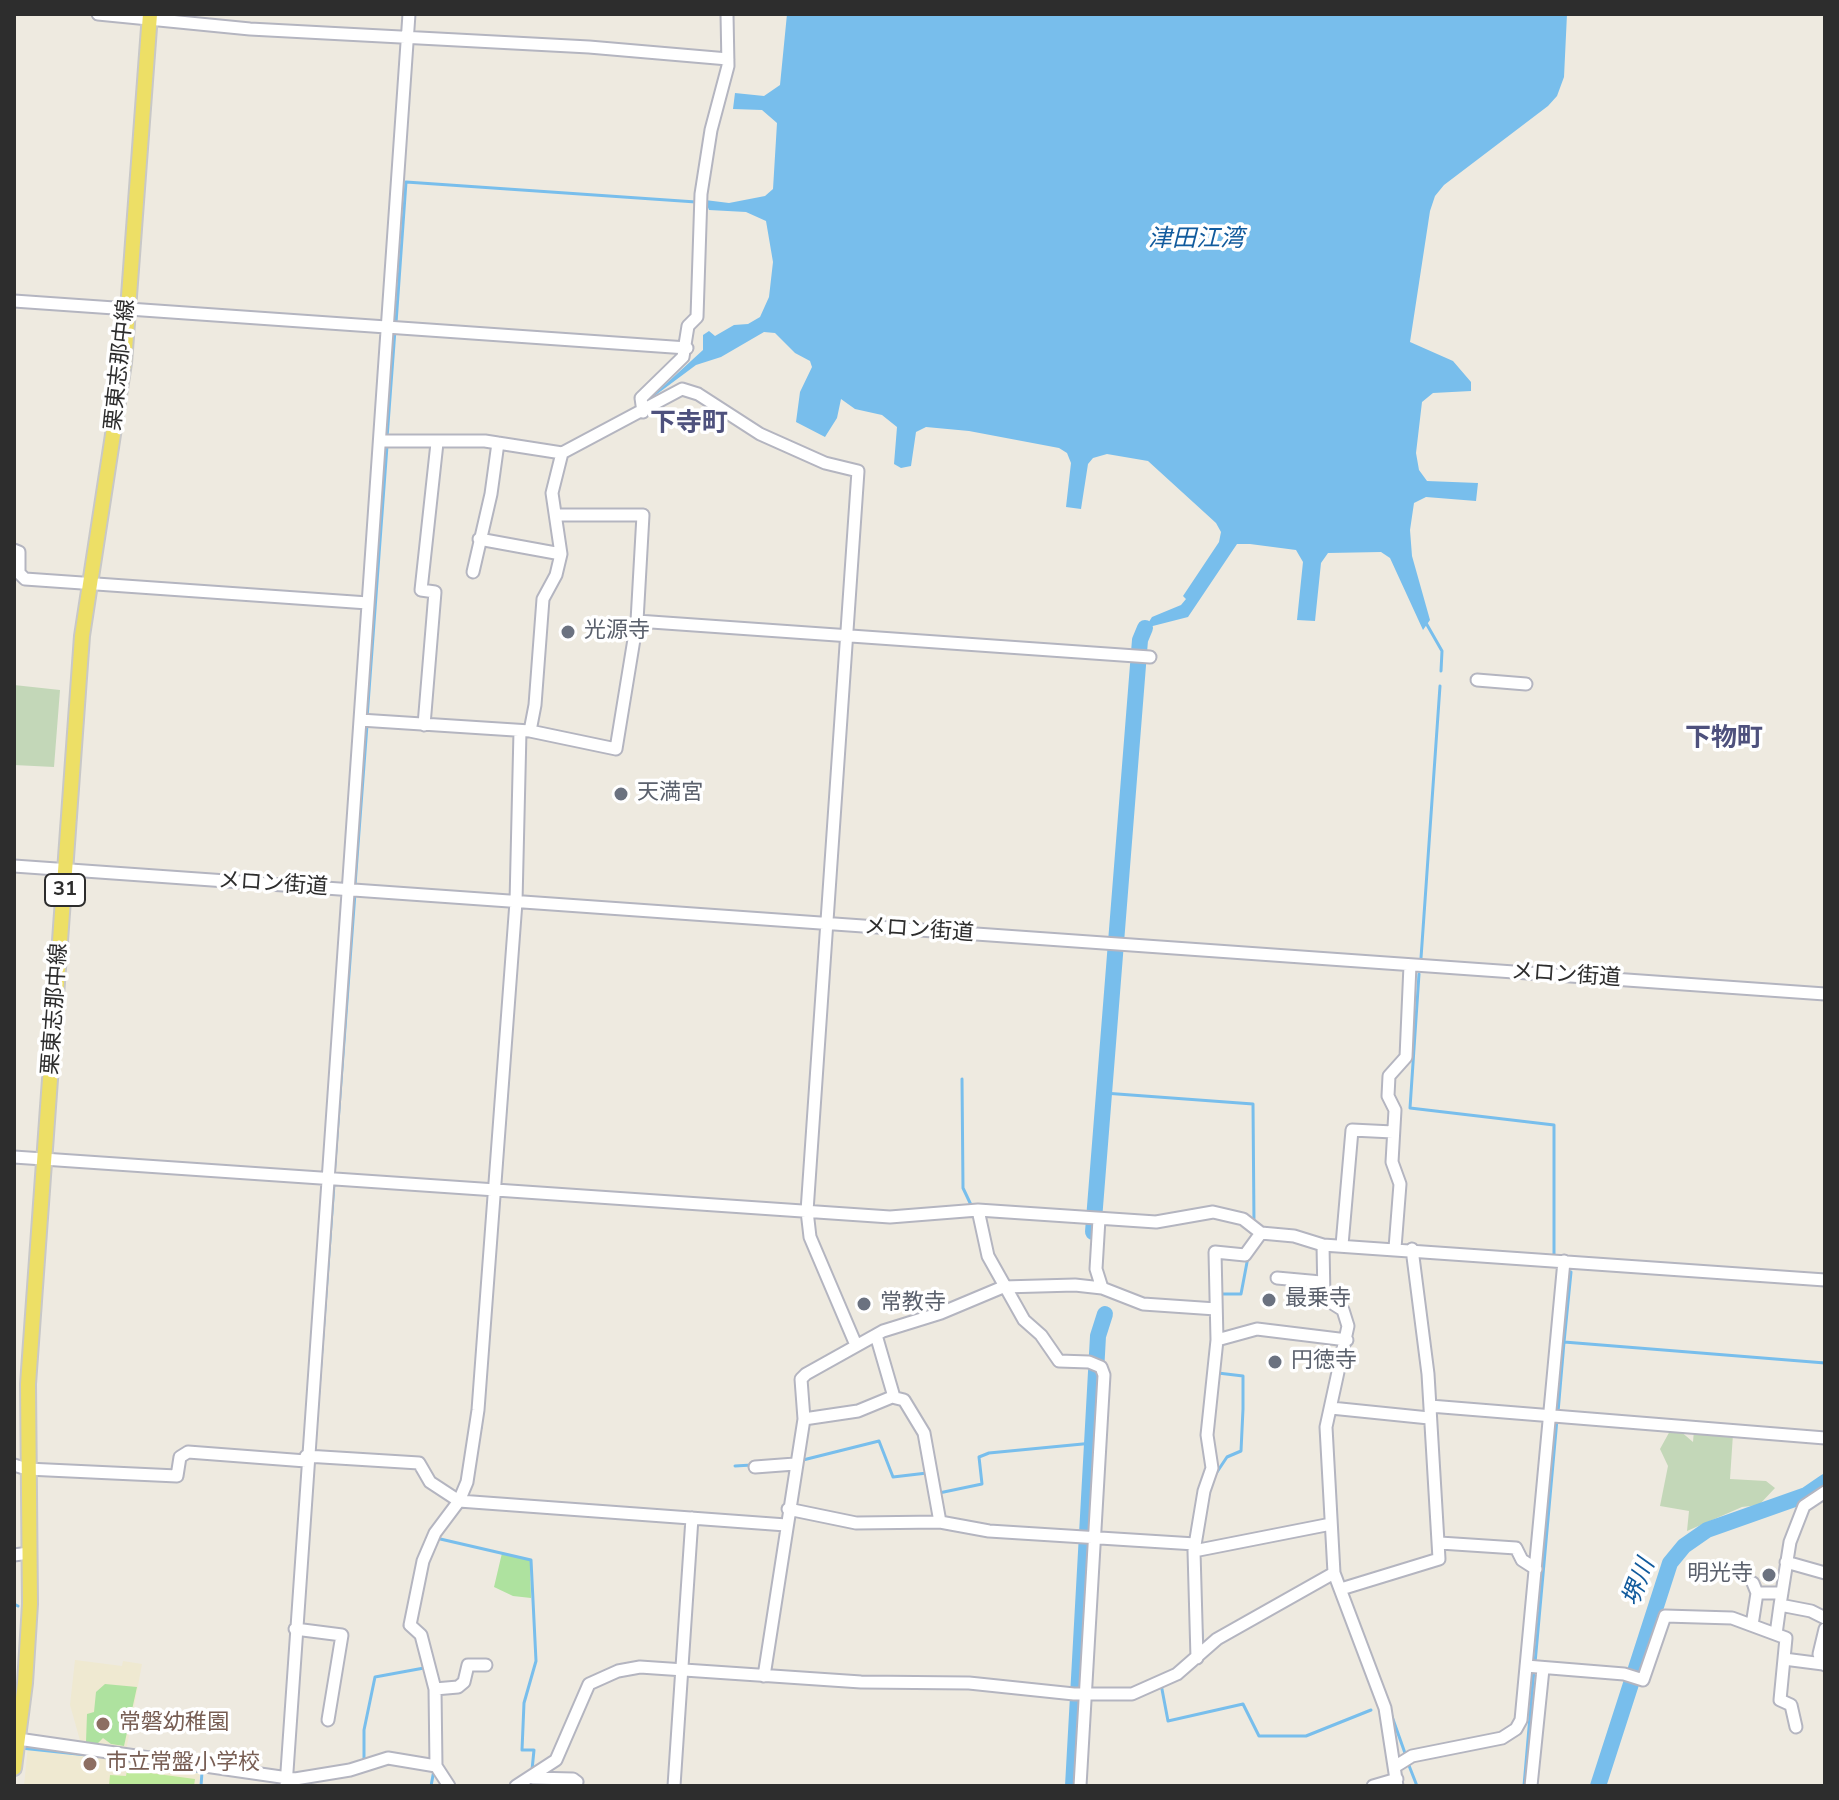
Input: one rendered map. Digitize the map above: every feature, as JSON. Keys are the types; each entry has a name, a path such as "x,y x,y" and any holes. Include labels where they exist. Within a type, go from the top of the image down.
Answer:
{"main road":[{"name":"栗東志那中線","path":"14,1768 29,1630 21,1554 20,1467 89,583 118,409 129,308 150,16"}],"street":[{"path":"98,14 150,16 250,29 407,36 728,59"},
{"path":"287,1783 366,721 368,603 393,328 409,14"},
{"path":"643,412 641,398 679,362 687,348 688,326 697,317 701,194 711,130 728,59 727,14"},
{"path":"14,301 687,348"},
{"path":"385,441 498,443 562,453 682,389 690,390 760,434 825,463 858,471 807,1211 810,1237 856,1345"},
{"path":"424,725 435,592 421,590 437,443"},
{"path":"473,572 491,494 498,443"},
{"path":"442,1784 436,1766 435,1689 421,1635 410,1625 423,1561 435,1533 459,1501 467,1482 478,1410 487,1271 497,1187 525,731 535,705 543,599 556,575 561,554 552,493 562,453"},
{"path":"366,721 525,731 616,749 637,621 643,515 557,515"},
{"path":"479,539 561,554"},
{"path":"14,550 19,552 19,573 25,579 368,603"},
{"path":"637,621 1150,657"},
{"path":"1477,680 1526,684"},
{"name":"メロン街道","path":"14,866 1825,994"},
{"path":"1395,1248 1400,1184 1392,1162 1395,1110 1388,1096 1389,1076 1406,1057 1410,965"},
{"path":"1342,1245 1352,1130 1393,1132"},
{"path":"14,1157 497,1187 890,1217 978,1210 1156,1222 1213,1212 1243,1219 1261,1233 1281,1234 1323,1245 1825,1280"},
{"path":"978,1210 988,1256 1024,1320 1041,1335 1059,1361 1089,1362 1104,1375 1081,1694 1080,1786"},
{"path":"1095,1219 1096,1269 1102,1288"},
{"path":"1197,1658 1195,1547 1204,1491 1212,1468 1207,1435 1217,1340 1215,1252 1245,1255 1261,1233"},
{"path":"1323,1245 1321,1282 1327,1303 1343,1310 1347,1318 1347,1340 1326,1427 1334,1573 1379,1686 1392,1734 1396,1766 1397,1783 1373,1786"},
{"path":"1341,1589 1439,1559 1430,1412 1412,1249"},
{"path":"1531,1786 1536,1569 1564,1261"},
{"path":"1277,1278 1321,1282"},
{"path":"764,1676 804,1419 801,1379 876,1335 941,1313 1003,1287 1075,1285 1102,1288 1143,1304 1216,1309"},
{"path":"1217,1340 1257,1329 1347,1340"},
{"path":"876,1335 894,1397"},
{"path":"804,1419 858,1411 894,1397 904,1400 924,1433 940,1522"},
{"path":"1331,1408 1549,1415 1825,1438"},
{"path":"20,1467 177,1476 180,1457 188,1452 419,1463 430,1482 459,1501 786,1525"},
{"path":"755,1467 795,1464"},
{"path":"1776,1634 1786,1562 1804,1506 1825,1492"},
{"path":"788,1509 856,1523 940,1522 989,1531 1195,1547 1331,1524"},
{"path":"674,1786 692,1518"},
{"path":"1440,1543 1516,1548 1522,1560 1536,1569"},
{"path":"1786,1562 1825,1573"},
{"path":"516,1786 533,1778 562,1752 580,1703 593,1680 640,1667 764,1676 969,1683 1081,1694 1132,1694 1177,1674 1217,1639 1334,1573"},
{"path":"1752,1625 1755,1588 1825,1618"},
{"path":"1535,1667 1624,1674 1643,1680 1665,1616 1732,1618 1786,1638 1780,1700 1791,1705 1796,1727"},
{"path":"1824,1664 1819,1654 1825,1629"},
{"path":"299,1630 342,1635 328,1720"},
{"path":"1784,1659 1824,1664"},
{"path":"435,1689 458,1687 464,1682 468,1665 486,1665"},
{"path":"1396,1766 1412,1756 1502,1738 1516,1729 1535,1667"},
{"path":"18,1739 287,1783 350,1770 388,1758 436,1766"},
{"path":"533,1778 573,1779 577,1782 576,1786"}],"shaded area":[{"name":"常磐幼稚園","path":"75,1660 122,1666 123,1661 142,1664 126,1751 81,1744 70,1705"},
{"name":"市立常盤小学校","path":"28,1746 200,1771 199,1786 24,1786"}],"green space":[{"path":"14,685 60,690 54,767 14,765"},
{"path":"1671,1429 1679,1430 1693,1442 1694,1430 1733,1434 1730,1479 1766,1481 1775,1488 1759,1505 1742,1507 1687,1531 1689,1511 1660,1506 1668,1466 1660,1449"},
{"path":"502,1553 530,1560 531,1598 513,1596 494,1587"},
{"path":"105,1684 137,1687 124,1746 111,1744 103,1738 97,1744 86,1742 87,1714 94,1712 96,1692"},
{"path":"127,1770 195,1779 194,1786 109,1786 110,1775 126,1776"}],"water":[{"name":"津田江湾","path":"787,14 1567,14 1564,77 1557,96 1444,185 1435,196 1430,211 1410,342 1453,361 1471,382 1471,391 1433,393 1422,402 1416,453 1419,470 1427,481 1478,483 1476,501 1426,497 1414,503 1410,530 1412,556 1430,620 1423,630 1390,558 1381,552 1328,553 1321,563 1315,621 1297,620 1303,562 1296,550 1250,544 1237,544 1188,617 1145,628 1152,617 1181,605 1186,599 1183,596 1219,542 1221,532 1216,523 1148,461 1107,454 1093,458 1088,464 1081,509 1066,507 1071,463 1067,453 1059,448 969,431 926,427 916,432 911,466 901,468 894,464 897,427 882,415 855,409 841,399 837,418 825,437 796,422 800,392 812,367 810,361 795,353 775,333 764,332 721,357 696,365 645,403 703,350 703,335 709,331 715,336 734,325 748,324 760,317 769,297 773,262 766,221 746,212 709,210 705,200 729,203 765,196 773,189 777,123 762,110 733,109 735,93 764,96 780,85"}],"waterway":[{"path":"396,323 406,182 696,202"},
{"path":"387,438 395,330"},
{"path":"367,718 387,446"},
{"path":"1426,623 1442,651 1441,671"},
{"path":"1093,1232 1140,640 1145,628"},
{"path":"1421,958 1440,686"},
{"path":"355,885 367,725"},
{"path":"334,1176 355,893"},
{"path":"1419,974 1410,1108 1554,1125 1554,1257"},
{"path":"962,1079 963,1188 972,1207"},
{"path":"500,1186 508,1082"},
{"path":"1104,1093 1253,1104 1254,1224"},
{"path":"315,1444 334,1184"},
{"path":"1219,1294 1241,1294 1248,1257"},
{"path":"1564,1342 1571,1272"},
{"path":"1073,1786 1098,1336 1105,1314"},
{"path":"1558,1412 1564,1342 1825,1363"},
{"path":"1419,1345 1422,1369"},
{"path":"1215,1475 1227,1457 1241,1451 1243,1409 1243,1376 1218,1373"},
{"path":"1337,1399 1342,1379"},
{"path":"481,1428 483,1408"},
{"path":"1535,1663 1557,1419"},
{"path":"1426,1432 1429,1472"},
{"path":"799,1461 879,1441 893,1477 927,1473"},
{"path":"939,1493 982,1484 979,1457 989,1453 1093,1443"},
{"path":"735,1466 752,1465"},
{"name":"堺川","path":"1598,1786 1670,1563 1684,1546 1707,1530 1806,1495 1825,1482"},
{"path":"436,1538 531,1560 536,1661 524,1703 522,1750 534,1750 532,1770"},
{"path":"14,1604 18,1606"},
{"path":"1201,1624 1203,1644"},
{"path":"418,1645 426,1672"},
{"path":"1367,1646 1406,1756"},
{"path":"364,1761 364,1730 375,1677 424,1668"},
{"path":"1524,1786 1534,1670"},
{"path":"1161,1684 1168,1721 1243,1704 1259,1736 1306,1736 1371,1710"},
{"path":"21,1748 96,1756"},
{"path":"112,1758 202,1772 201,1786"},
{"path":"1408,1763 1417,1786"},
{"path":"431,1786 434,1770"}],"place":[{"name":"光源寺","path":"568,632"},
{"name":"天満宮","path":"621,794"},
{"name":"最乗寺","path":"1269,1300"},
{"name":"常教寺","path":"864,1304"},
{"name":"円徳寺","path":"1275,1362"},
{"name":"明光寺","path":"1769,1575"},
{"name":"常磐幼稚園","path":"103,1724"},
{"name":"市立常盤小学校","path":"90,1764"}],"district":[{"name":"下寺町","path":"689,425"},
{"name":"下物町","path":"1724,740"}]}
